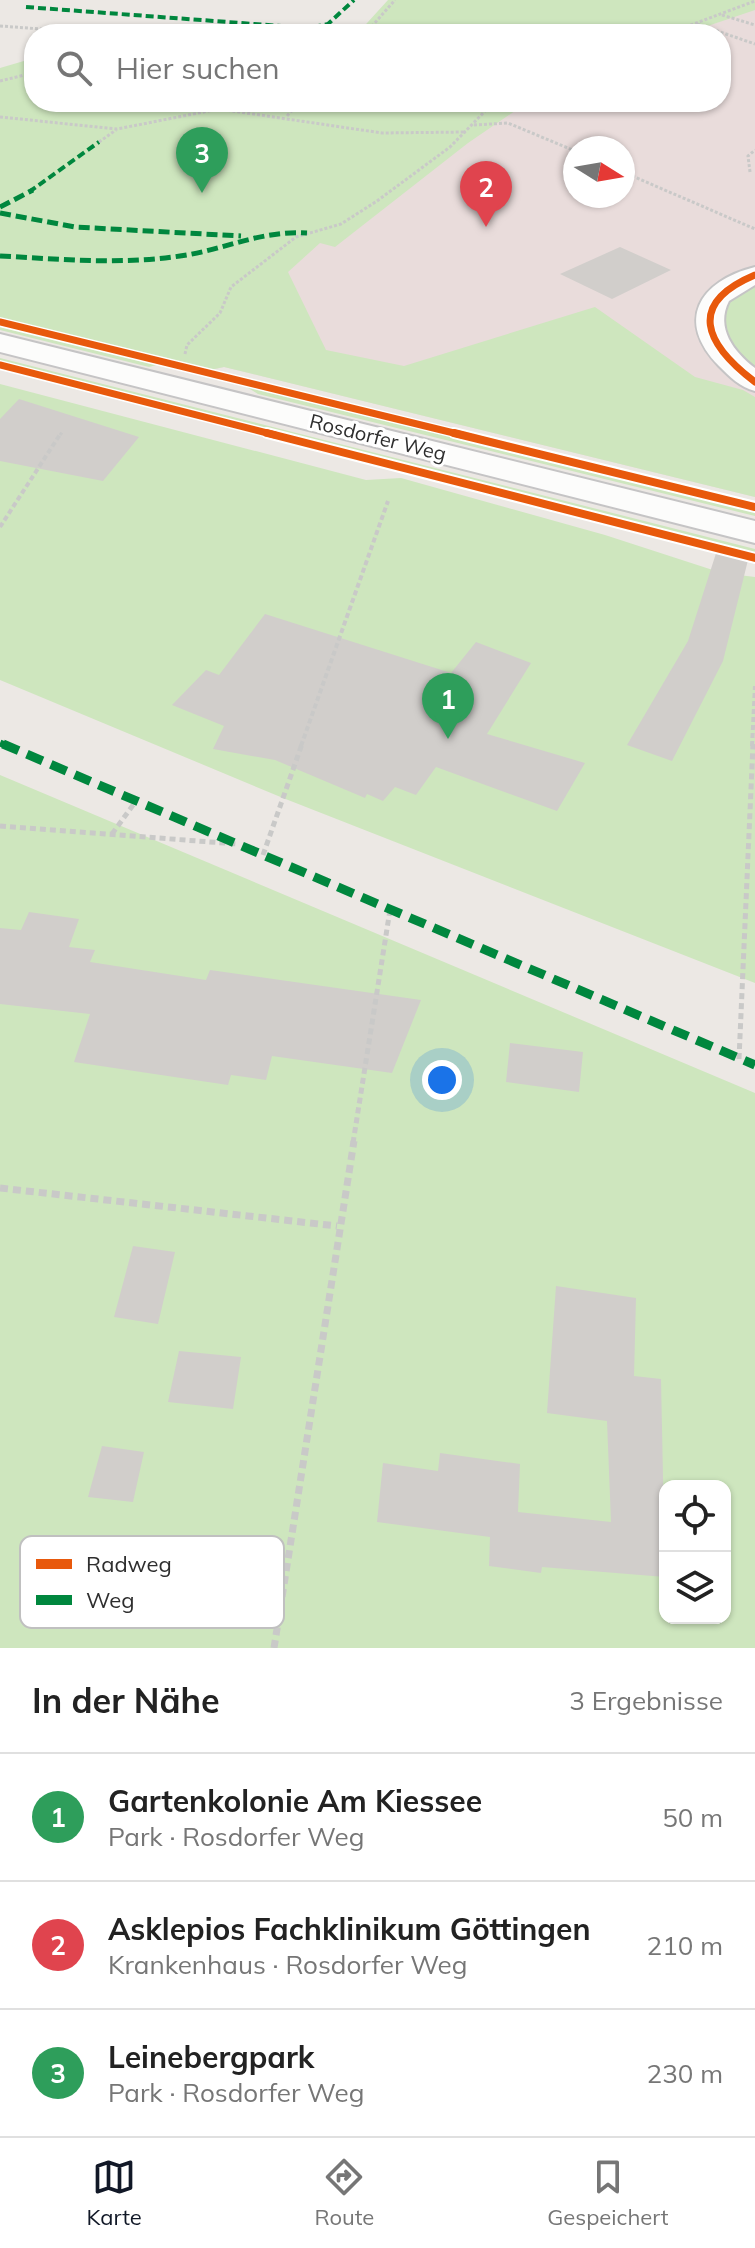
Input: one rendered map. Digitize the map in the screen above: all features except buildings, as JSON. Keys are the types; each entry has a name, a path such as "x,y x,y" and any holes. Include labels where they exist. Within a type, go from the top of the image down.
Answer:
{"main road":[{"name":"Rosdorfer Weg","path":"0,343 755,532"}],"street":[{"path":"755,275 733,284 717,298 708,310 707,323 723,355 755,382"}],"path":[{"path":"375,24 395,0"},
{"path":"696,24 755,1"},
{"path":"721,14 755,25"},
{"path":"0,26 24,30"},
{"path":"731,36 755,44"},
{"path":"0,81 24,75"},
{"path":"0,117 117,129 204,112"},
{"path":"244,112 382,133 466,132"},
{"path":"286,117 291,112"},
{"path":"165,384 181,367 187,345 220,313 231,287 296,237 341,224 359,214 466,132 485,112"},
{"path":"473,125 508,123 563,146"},
{"path":"99,142 117,129"},
{"path":"750,172 748,156 755,150"},
{"path":"635,177 755,229"},
{"path":"0,527 63,431"},
{"path":"263,855 388,501"},
{"path":"739,1059 755,686"},
{"path":"112,834 136,801"},
{"path":"0,826 237,844"},
{"path":"284,1581 337,1226 390,910"},
{"path":"0,1188 337,1226"},
{"path":"274,1648 277,1628"}],"shaded area":[{"path":"755,0 755,497 224,367 210,370 163,359 310,112 731,112 731,24 486,24"}],"green space":[{"path":"388,0 755,0 755,10 714,24 366,24"},
{"path":"24,61 24,112 513,112 468,143 335,247 320,243 288,272 326,350 404,366 595,307 695,377 743,390 755,397 755,497 224,367 210,370 0,318 0,68"},
{"path":"755,286 755,368 729,335 725,312 729,302 739,293"},
{"path":"0,325 160,364 149,367 0,330"},
{"path":"0,358 755,549 755,555 0,363"},
{"path":"0,384 366,480 401,478 605,535 722,573 755,577 755,983 283,798 0,680"},
{"path":"245,386 755,511 755,516 258,394"},
{"path":"0,775 755,1093 755,1648 0,1648"}],"marked path":[{"path":"328,24 354,0"},
{"path":"26,7 254,24"},
{"path":"0,207 36,188 99,142"},
{"path":"0,213 75,227 241,236"},
{"path":"0,256 159,259 198,253 258,235 307,233"},
{"path":"0,743 755,1065"}],"cycle path":[{"path":"755,275 717,296 710,310 709,325 724,355 755,382"},
{"path":"0,322 755,507"},
{"path":"0,365 755,558"}],"place":[{"name":"Leinebergpark","path":"202,193"},
{"name":"Asklepios Fachklinikum Göttingen","path":"486,227"},
{"name":"Gartenkolonie Am Kiessee","path":"448,739"}]}
